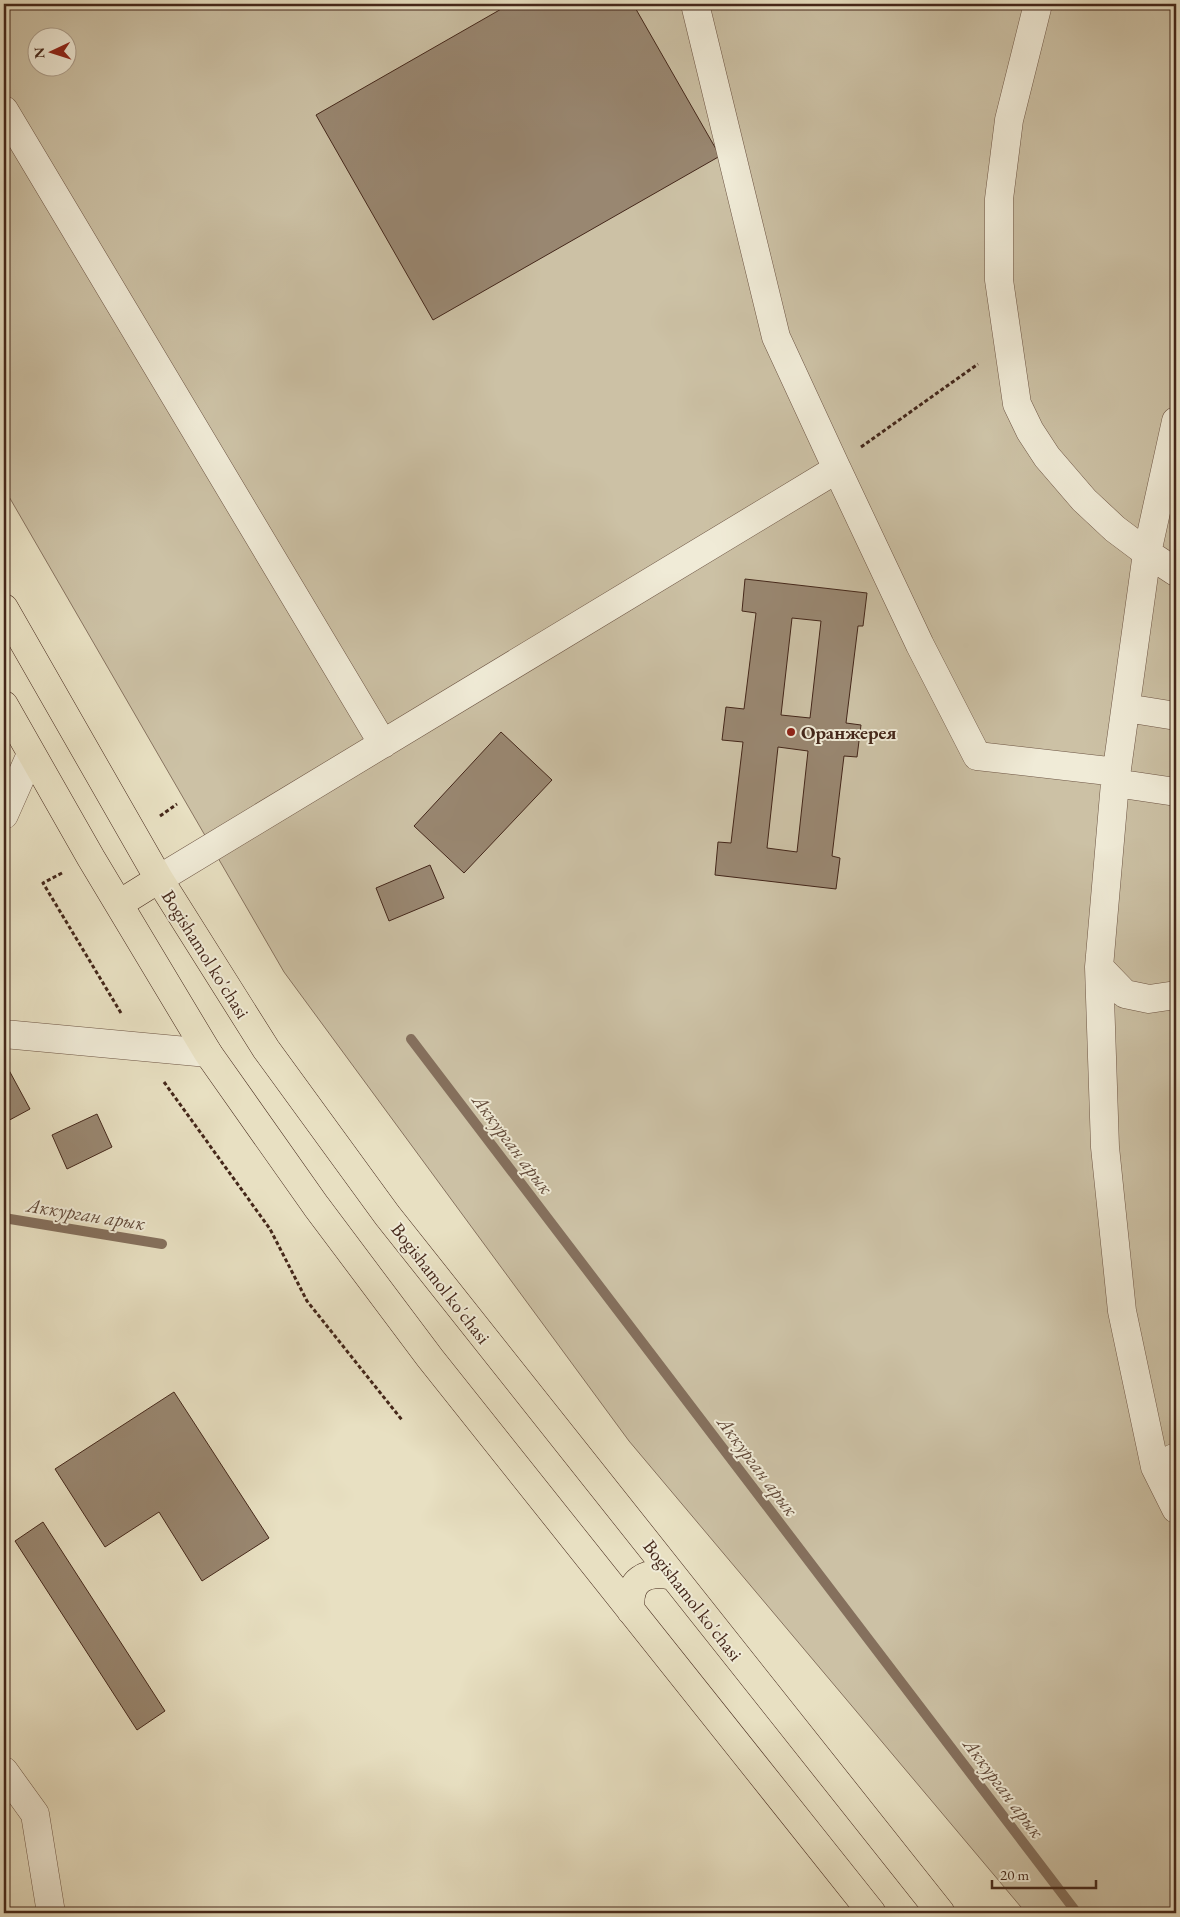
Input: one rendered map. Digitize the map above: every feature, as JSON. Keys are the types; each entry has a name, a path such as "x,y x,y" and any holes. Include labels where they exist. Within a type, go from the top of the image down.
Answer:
{"main road":[{"name":"Bogishamol ko'chasi","path":"4,608 159,879 266,1049 382,1207 941,1913"},
{"path":"7,720 31,754 208,1053 316,1206 430,1358 872,1913"},
{"path":"119,904 159,879"},
{"path":"631,1611 631,1595 633,1587 638,1580 655,1574 673,1576"}],"lane":[{"path":"695,4 776,337 836,469 920,645 977,756 1116,777 1176,792"},
{"path":"1038,4 1008,120 999,200 999,280 1017,404 1030,431 1047,457 1084,500 1115,529 1176,572"},
{"path":"4,110 383,744"},
{"path":"1176,421 1147,553 1116,777 1099,967 1105,1147 1122,1311 1166,1462 1176,1508"},
{"path":"159,879 836,469"},
{"path":"1126,708 1176,716"},
{"path":"4,815 31,754"},
{"path":"1099,967 1125,994 1149,999 1176,995"},
{"path":"4,1034 208,1053"},
{"path":"4,1771 35,1814 51,1913"}],"path":[{"path":"857,450 1007,344"},
{"path":"57,875 43,883 157,1073 270,1229 307,1301 402,1420"}],"shaded area":[{"path":"4,4 1176,4 1176,1913 1026,1913 629,1441 284,972 4,488"}],"building":[{"path":"510,4 633,4 720,156 433,320 316,115"},
{"name":"Оранжерея","path":"745,579 867,593 863,626 858,626 846,723 861,725 857,757 844,756 832,856 840,858 836,889 715,875 718,842 731,843 743,742 722,740 726,707 744,709 756,613 742,611","holes":["792,618 821,621 810,718 781,715","778,747 808,751 797,852 767,848"]},
{"path":"501,732 552,780 464,873 414,826"},
{"path":"430,865 444,898 389,921 376,888"},
{"path":"4,1061 30,1109 4,1123"},
{"path":"97,1114 112,1147 67,1169 52,1135"},
{"path":"174,1392 269,1538 202,1581 159,1512 105,1547 55,1469"},
{"path":"43,1522 165,1711 137,1730 15,1541"}],"waterway":[{"name":"Аккурган арык","path":"411,1039 1077,1913"},
{"name":"Аккурган арык","path":"4,1218 162,1244"}],"place":[{"name":"Оранжерея","path":"791,732"}]}
